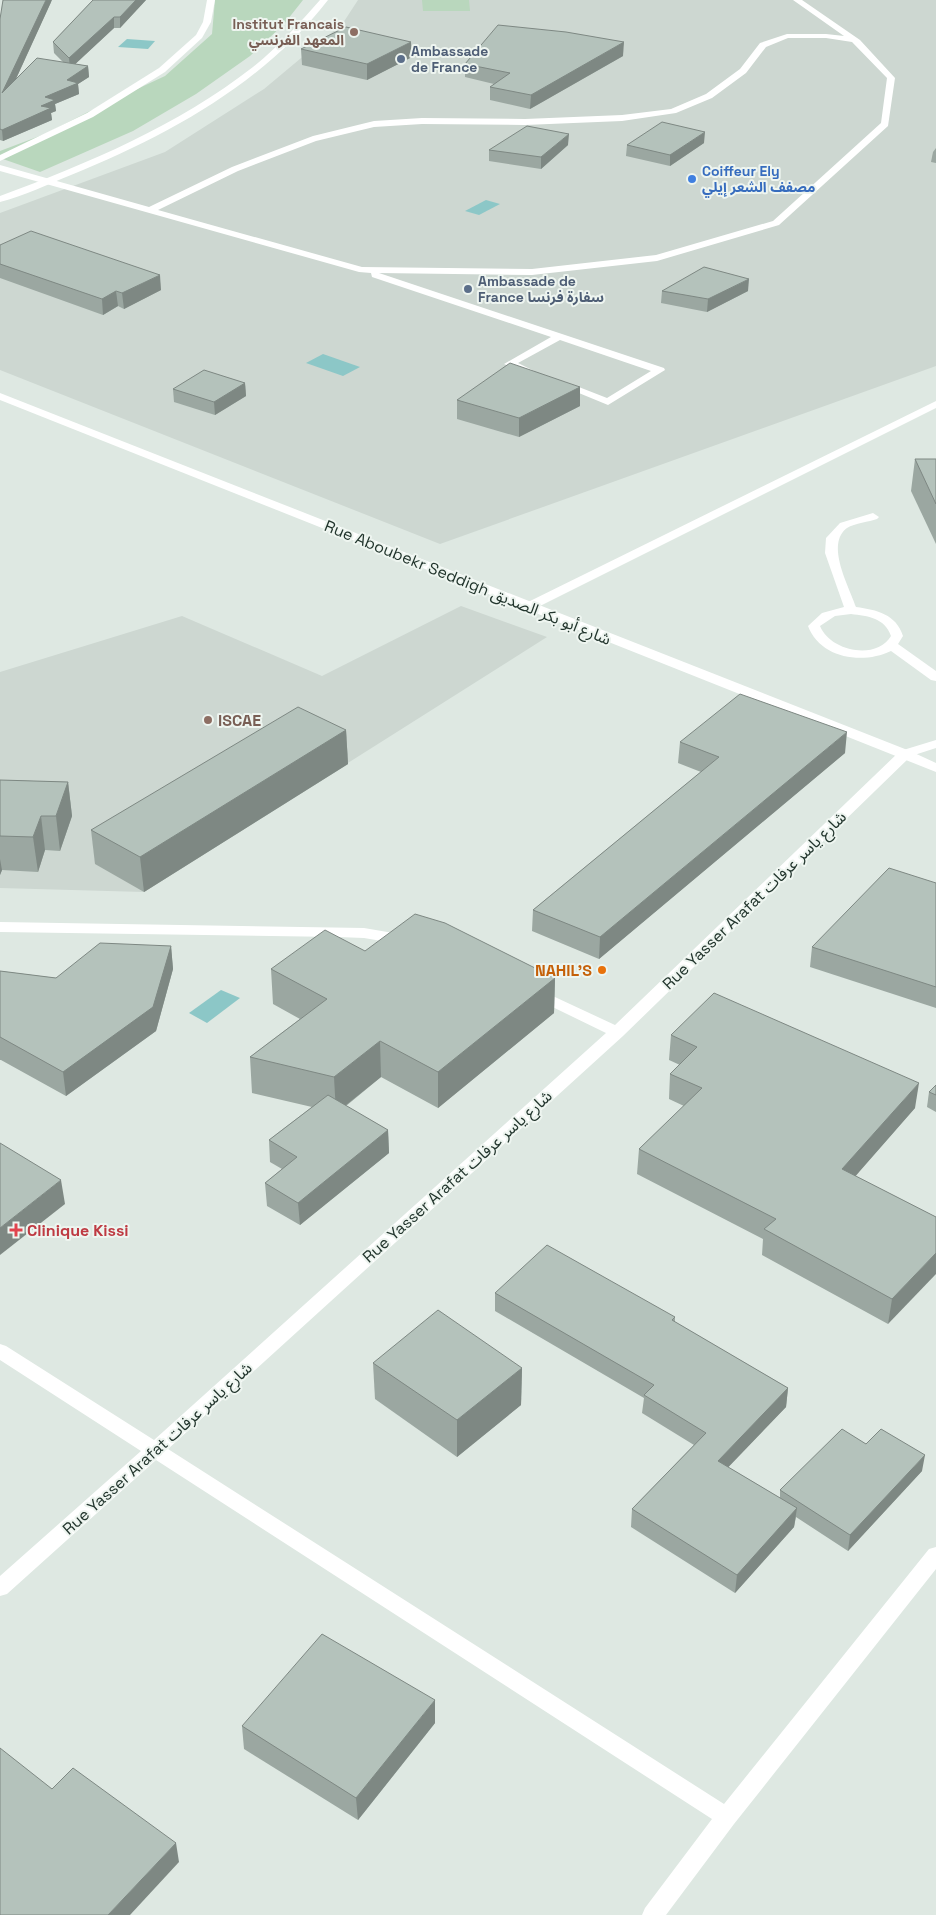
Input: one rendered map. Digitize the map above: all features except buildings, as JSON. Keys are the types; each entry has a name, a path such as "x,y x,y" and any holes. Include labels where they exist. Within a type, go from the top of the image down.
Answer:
{"street":[{"path":"0,158 90,115 162,70 199,36 207,22 211,0"},
{"path":"0,199 104,158 214,100 266,62 304,26 324,0"},
{"path":"362,270 532,272 657,258 776,223 885,124 891,78 857,42 797,0"},
{"path":"148,211 236,169 313,139 374,124 422,121 525,122 622,118 673,110 709,96 743,72 763,45 787,36 826,36 857,42"},
{"path":"0,168 362,270 660,370 608,402 554,381"},
{"path":"536,374 509,364 560,336"},
{"name":"Rue Aboubekr Seddigh شارع أبو بكر الصديق","path":"0,396 358,537 528,607 905,754 936,768"},
{"path":"528,607 936,404"},
{"path":"851,610 831,554 832,538 844,525 873,518"},
{"path":"851,610 870,612 885,618 895,627 897,636 891,645 877,651 859,653 841,650 825,644 816,635 814,626 820,617 834,612 851,610"},
{"path":"891,645 936,677"},
{"path":"905,754 936,744"},
{"name":"Rue Yasser Arafat شارع ياسر عرفات","path":"0,1588 617,1032 905,754"},
{"path":"0,927 338,932 394,937 416,943"},
{"path":"521,987 617,1032"},
{"path":"0,1351 726,1817"},
{"path":"653,1915 726,1817 936,1555"}],"shaded area":[{"name":"Ambassade de France سفارة فرنسا","path":"358,0 936,0 936,366 440,544 0,370 0,213 165,152 264,89 343,23"},
{"name":"ISCAE","path":"461,606 547,637 144,892 0,888 0,672 182,616 322,676"}],"green space":[{"path":"215,0 303,0 284,24 250,56 196,94 133,131 40,172 0,158 0,151 45,134 165,76 212,34"},
{"path":"422,0 469,0 470,11 423,11"}],"water":[{"path":"127,39 155,41 148,49 118,47"},
{"path":"486,200 500,204 479,215 465,211"},
{"path":"323,354 360,367 343,376 306,363"},
{"path":"221,990 240,998 207,1023 189,1013"}],"place":[{"name":"Institut Francais المعهد الفرنسي","path":"354,32"},
{"name":"Ambassade de France","path":"401,59"},
{"name":"Coiffeur Ely مصفف الشعر إيلي","path":"692,179"},
{"name":"Ambassade de France سفارة فرنسا","path":"468,289"},
{"name":"ISCAE","path":"208,720"},
{"name":"NAHIL'S","path":"602,970"},
{"name":"Clinique Kissi","path":"16,1230"}]}
